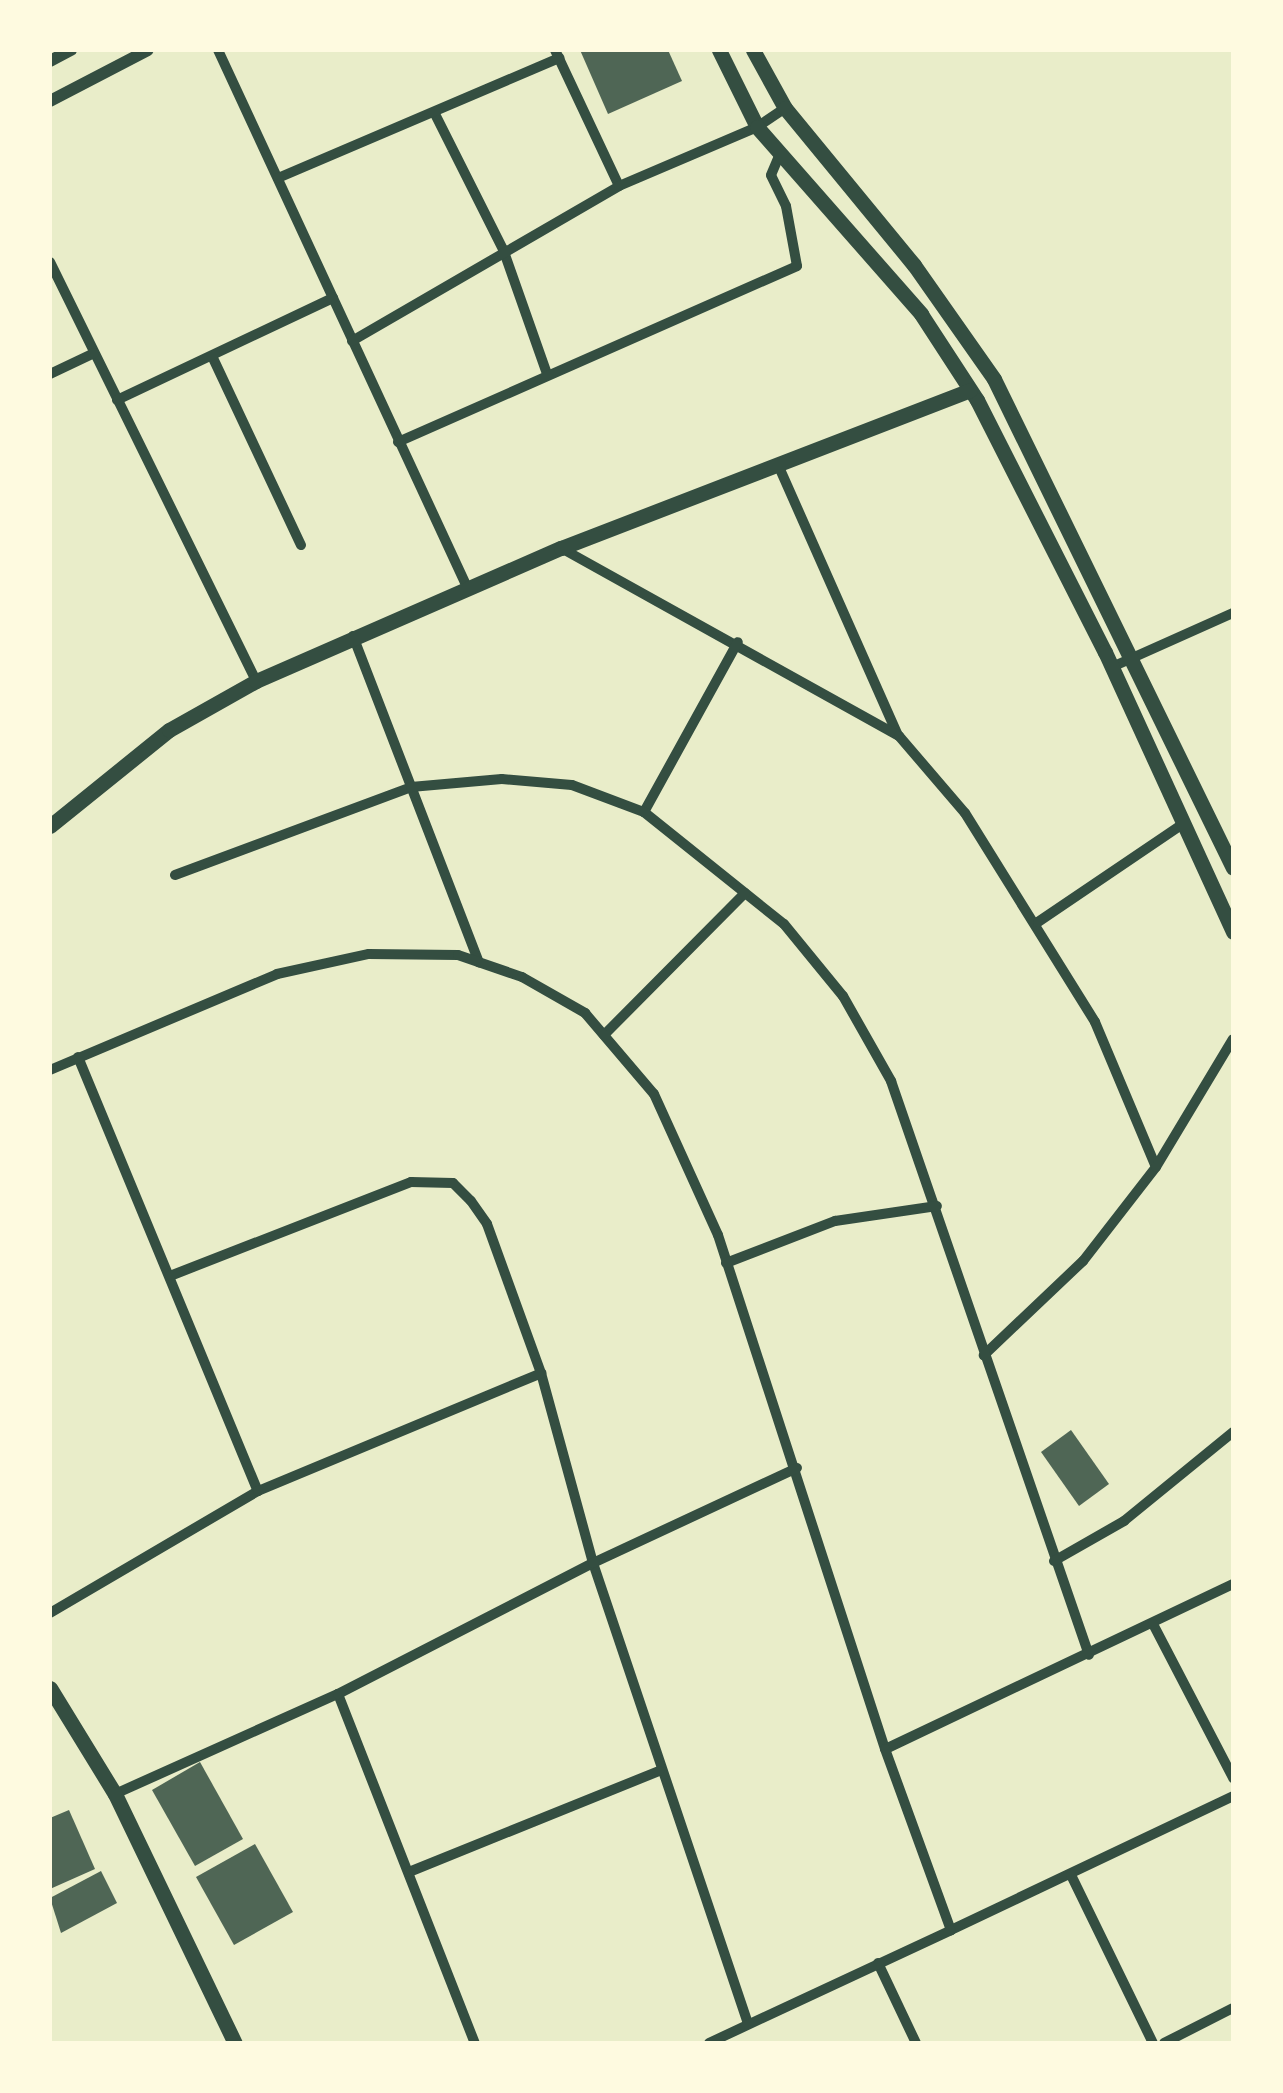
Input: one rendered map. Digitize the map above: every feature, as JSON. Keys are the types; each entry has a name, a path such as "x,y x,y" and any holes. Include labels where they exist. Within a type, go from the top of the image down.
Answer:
{"main road":[{"path":"719,50 756,128 921,314 970,390 1112,668 1180,826 1233,932"},
{"path":"753,50 786,108 914,264 994,379 1233,868"},
{"path":"50,826 170,730 256,681 561,548 970,390"},
{"path":"50,1688 115,1794 235,2043"}],"street":[{"path":"51,58 71,50"},
{"path":"50,101 148,50"},
{"path":"218,50 467,587"},
{"path":"278,178 436,114 558,54 618,186"},
{"path":"352,340 503,249 618,186 756,128 786,108"},
{"path":"436,114 503,249 547,374"},
{"path":"398,442 797,266 786,206 771,175 780,154"},
{"path":"50,262 256,681"},
{"path":"117,400 333,298"},
{"path":"50,374 94,353"},
{"path":"212,356 301,544"},
{"path":"970,390 994,379"},
{"path":"779,467 898,736 965,813 1038,922 1095,1022 1156,1167"},
{"path":"561,548 738,642 898,736"},
{"path":"1112,668 1233,612"},
{"path":"353,636 478,962"},
{"path":"644,812 738,642"},
{"path":"175,875 411,788 502,779 572,785 644,812 784,924 843,996 891,1082 1089,1655"},
{"path":"1038,922 1180,826"},
{"path":"604,1035 745,894"},
{"path":"50,1070 277,974 369,954 458,955 522,977 586,1013 654,1094 726,1263 798,1468 885,1749 951,1930"},
{"path":"984,1355 1083,1260 1156,1167 1233,1039"},
{"path":"78,1056 258,1491"},
{"path":"170,1276 411,1182 453,1182 486,1224 541,1372 592,1562 659,1771 748,2024"},
{"path":"726,1263 835,1221 936,1206"},
{"path":"50,1613 258,1491 541,1372"},
{"path":"1054,1561 1124,1522 1233,1432"},
{"path":"115,1794 338,1694 592,1562 798,1468"},
{"path":"885,1749 1233,1584"},
{"path":"1153,1624 1233,1778"},
{"path":"338,1694 474,2043"},
{"path":"409,1872 659,1771"},
{"path":"709,2043 1233,1796"},
{"path":"1072,1875 1154,2043"},
{"path":"878,1964 916,2043"},
{"path":"1164,2043 1233,2008"}],"building":[{"path":"580,50 668,50 682,81 608,114"},
{"path":"1071,1430 1109,1484 1079,1506 1041,1452"},
{"path":"200,1762 243,1839 195,1866 152,1790"},
{"path":"69,1810 95,1869 50,1889 50,1818"},
{"path":"255,1844 293,1912 234,1945 196,1877"},
{"path":"101,1871 117,1903 61,1933 50,1898"}]}
